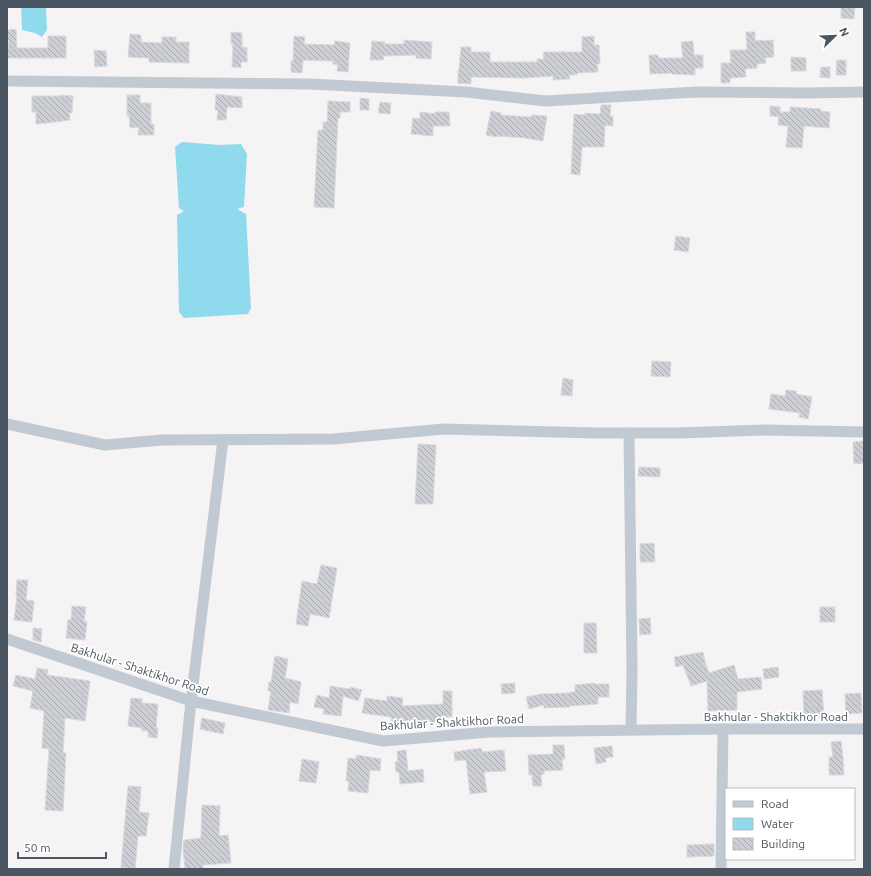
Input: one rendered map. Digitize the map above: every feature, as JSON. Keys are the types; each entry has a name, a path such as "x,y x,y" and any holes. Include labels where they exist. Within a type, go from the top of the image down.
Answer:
{"street":[{"path":"7,81 310,84 466,92 546,100 696,92 864,92"},
{"path":"7,424 105,445 162,440 333,439 444,429 595,434 764,430 864,432"},
{"path":"629,433 632,670 631,730"},
{"path":"174,869 191,701 223,440"},
{"name":"Bakhular - Shaktikhor Road","path":"7,639 191,701 383,741 490,732 864,729"},
{"path":"721,869 723,729"}],"water":[{"path":"21,7 46,7 47,30 42,37 35,33 22,30"},
{"path":"182,142 220,145 241,144 247,154 244,207 237,209 246,214 251,308 248,314 184,318 179,312 177,215 184,211 179,208 175,147"}],"building":[{"path":"841,7 855,7 854,19 841,18"},
{"path":"7,30 16,30 17,48 48,48 48,36 66,36 66,58 7,58 9,40 7,40"},
{"path":"231,32 242,33 242,47 247,48 247,62 241,62 241,68 232,67 233,44 231,44"},
{"path":"746,32 755,32 755,41 773,40 774,57 765,58 766,63 757,64 757,68 745,69 746,77 730,78 730,83 721,83 721,63 731,63 730,50 747,50"},
{"path":"130,34 141,35 141,42 162,43 162,37 176,37 176,42 189,42 189,63 149,62 149,58 128,57"},
{"path":"294,36 305,37 304,44 334,45 335,41 350,43 348,72 337,71 338,65 333,64 333,61 303,60 302,73 291,72"},
{"path":"594,36 594,45 599,45 600,64 597,64 598,72 577,73 577,75 569,75 570,79 553,80 553,76 524,78 471,77 471,84 458,83 461,47 471,47 471,52 490,52 490,62 537,62 537,59 544,59 543,52 582,52 582,37"},
{"path":"404,40 432,42 431,59 416,58 416,55 384,56 383,60 370,60 372,41 385,42 384,44 404,44"},
{"path":"693,41 694,55 703,55 703,68 695,68 695,75 672,73 650,74 649,55 658,55 658,58 683,58 681,42"},
{"path":"94,50 106,51 107,66 95,67"},
{"path":"791,57 806,58 806,71 791,71"},
{"path":"837,60 846,60 846,75 836,75"},
{"path":"821,67 830,67 830,78 820,77"},
{"path":"216,94 242,97 242,108 227,107 226,120 217,120 218,110 215,110"},
{"path":"127,95 140,95 140,103 151,103 151,124 154,124 154,135 138,135 139,127 130,128 129,116 127,116"},
{"path":"32,96 73,96 72,113 69,113 70,120 36,124 36,112 32,112"},
{"path":"360,98 369,99 369,110 360,110"},
{"path":"328,101 350,102 350,112 340,112 340,118 338,118 334,208 314,207 318,130 323,130 323,122 327,122"},
{"path":"380,102 391,103 390,114 378,113"},
{"path":"601,105 611,105 610,116 613,116 613,126 605,125 604,147 582,147 580,175 571,174 574,114 600,114"},
{"path":"770,106 780,107 780,112 790,112 790,107 821,109 820,111 830,112 829,128 804,126 802,148 786,147 788,126 778,125 779,117 770,116"},
{"path":"491,111 501,113 501,115 531,117 532,115 547,116 543,141 486,135"},
{"path":"420,112 436,114 435,112 449,112 450,126 433,126 433,136 411,134 413,118 420,119"},
{"path":"676,236 690,238 688,252 674,250"},
{"path":"652,361 671,362 670,377 651,376"},
{"path":"563,378 573,380 572,396 561,395"},
{"path":"786,390 796,391 796,394 812,397 808,419 799,417 800,413 769,409 771,394 785,396"},
{"path":"864,441 864,463 854,464 853,442"},
{"path":"418,444 436,445 433,504 415,504"},
{"path":"639,467 660,468 660,477 638,476"},
{"path":"654,543 655,562 640,562 640,544"},
{"path":"321,565 337,568 329,618 310,614 308,626 296,624 302,581 317,584"},
{"path":"17,580 28,580 26,600 34,601 32,622 14,620"},
{"path":"72,606 86,607 84,621 87,622 85,640 66,638 68,620 71,620"},
{"path":"820,607 835,607 835,622 820,622"},
{"path":"650,618 651,634 640,635 639,619"},
{"path":"584,623 596,623 597,653 584,653"},
{"path":"33,628 42,629 41,642 33,640"},
{"path":"703,652 709,673 734,665 738,679 761,677 762,689 737,692 737,710 708,711 707,681 691,686 683,665 676,667 674,657"},
{"path":"275,656 288,659 285,678 301,682 298,704 290,702 289,713 268,710 271,691 268,691 269,682 271,682"},
{"path":"778,667 779,677 764,679 763,669"},
{"path":"37,668 48,670 47,675 90,681 85,721 65,718 63,753 66,753 63,811 45,810 49,749 42,748 44,711 30,708 33,691 13,686 16,675 35,679"},
{"path":"515,683 515,693 502,694 501,684"},
{"path":"594,683 609,684 609,697 598,697 598,704 544,708 544,705 529,709 526,697 541,694 575,692 575,685"},
{"path":"330,686 350,689 350,687 362,690 358,701 343,696 341,716 323,714 324,709 314,707 317,695 329,698"},
{"path":"822,690 824,717 807,718 807,714 804,714 803,691"},
{"path":"443,691 452,691 452,717 441,717 441,722 430,723 430,720 401,721 400,730 392,729 391,717 362,713 365,698 387,701 387,696 403,698 402,706 443,704"},
{"path":"861,693 862,713 846,714 845,694"},
{"path":"131,698 142,699 142,703 158,704 156,728 158,728 157,738 148,737 148,731 142,731 142,728 128,726"},
{"path":"202,718 225,723 223,734 200,729"},
{"path":"841,741 844,775 829,775 829,757 833,757 831,742"},
{"path":"553,745 564,745 565,759 562,759 563,770 544,771 544,774 541,775 542,786 533,786 532,775 529,775 528,755 553,754"},
{"path":"612,746 613,757 605,758 606,762 596,764 594,748"},
{"path":"481,748 482,752 504,750 506,771 484,772 487,792 470,794 466,760 455,761 454,752"},
{"path":"406,750 408,771 423,769 424,782 400,784 399,772 396,772 395,762 398,762 397,751"},
{"path":"357,755 381,759 380,771 370,770 368,793 348,791 349,781 346,781 348,758 356,759"},
{"path":"302,759 319,762 316,783 299,781"},
{"path":"128,786 141,787 139,812 149,813 146,836 138,836 135,869 121,867"},
{"path":"202,805 220,806 219,836 228,835 231,863 203,865 203,869 185,869 183,848 184,840 201,838"},
{"path":"714,844 714,856 687,857 687,845"}]}
